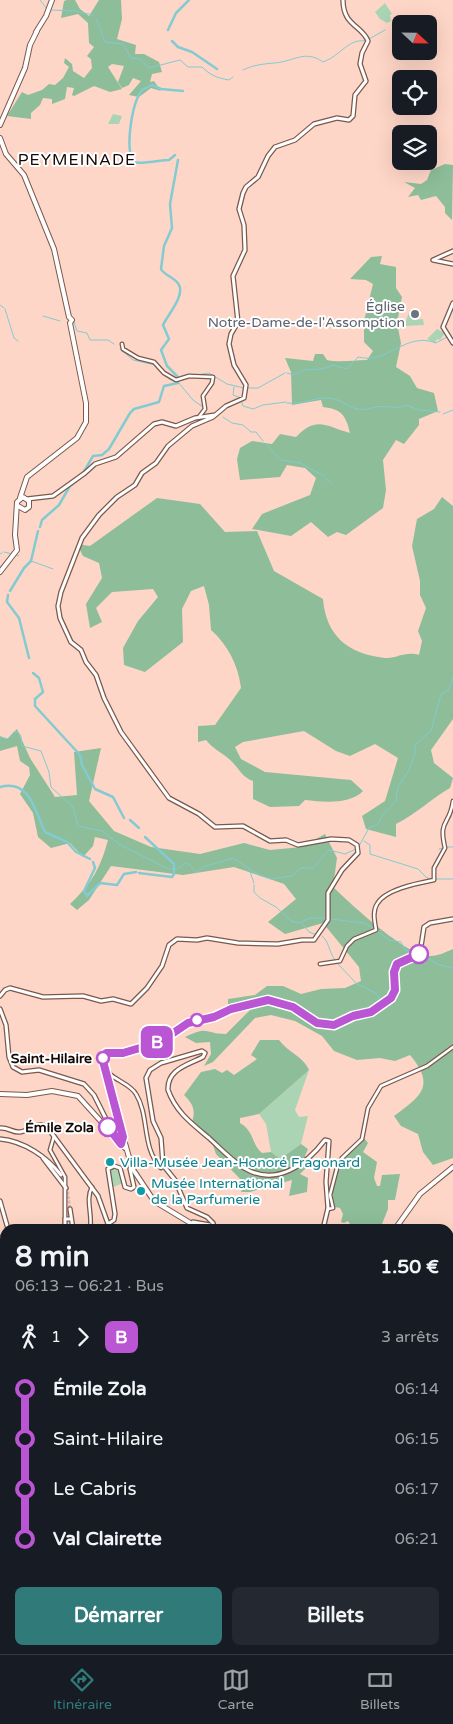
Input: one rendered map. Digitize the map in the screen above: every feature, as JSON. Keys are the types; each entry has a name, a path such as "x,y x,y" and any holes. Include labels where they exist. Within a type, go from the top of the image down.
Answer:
{"main road":[{"path":"0,125 24,70 28,50 52,0"},
{"path":"0,996 5,990 10,988 53,997 83,996 101,1001 113,999 134,1003 160,970 169,945 178,939 197,940 207,938 238,943 278,944 314,940 328,920 328,893 342,870 358,853 354,842 331,839 298,845 286,840 270,841 243,826 212,826 200,814 169,798 121,732 102,694 96,675 86,662 81,650 71,642 58,612 61,592 82,538 95,520 117,497 136,485 142,473 156,463 168,446 192,426 216,414 226,406 241,401 246,392 245,383 234,365 229,344 231,334 238,322 232,280 244,252 244,228 239,209 245,188 258,177 268,156 275,147 295,140 314,124 337,118 352,118 355,94 366,81 360,64 368,39 347,17 343,0"},
{"path":"0,138 4,150 24,175 54,249 69,317 67,321 70,323 86,403 87,418 79,436 34,472 25,484 23,492 28,508 16,515"},
{"path":"453,251 433,260 453,264"},
{"path":"453,303 447,313 446,326 453,342"},
{"path":"446,326 453,308"},
{"path":"0,572 17,550 16,515 18,506 25,499 53,496 95,464 116,457 154,424 162,422 176,426 199,417 216,414"},
{"path":"18,506 22,510"},
{"path":"109,1222 115,1214 107,1171 112,1166 120,1168 125,1187 131,1190 134,1186 104,1066 104,1054 123,1053 160,1042 188,1023 268,1000 293,1007 317,1023 329,1025 377,1009 394,992 394,972 397,964 415,957 421,951 424,927 430,923 453,920"},
{"path":"0,1009 6,1024 9,1057 13,1067 22,1072 39,1070 84,1084 94,1096 114,1134 123,1144"},
{"path":"209,1224 206,1217 191,1211 186,1206 175,1180 164,1166 161,1138 153,1123 150,1111 146,1074 156,1066 175,1057 202,1051 205,1053 203,1057 178,1070 168,1080 168,1092 181,1114 237,1162 254,1172 276,1174 294,1170 319,1149 325,1140 329,1140 326,1182 328,1209 324,1224"},
{"path":"0,1094 32,1095 52,1091 76,1095 83,1099 111,1128"},
{"path":"0,1128 19,1132 42,1125 55,1139 100,1200 109,1222"},
{"path":"0,1139 11,1141 41,1155 61,1175"},
{"path":"41,1155 58,1174 62,1186 66,1188"},
{"path":"44,1160 53,1166"},
{"path":"130,1167 156,1203 195,1223 202,1224"},
{"path":"399,1224 420,1194 453,1167"},
{"path":"0,1203 7,1224"},
{"path":"67,1224 70,1209"},
{"path":"67,1224 68,1218"}],"street":[{"path":"122,344 123,349 138,358 154,362 164,373 176,380 189,376 213,377 212,383 203,396 205,409 199,417"},
{"path":"320,964 336,962 354,939 372,932 376,928 374,920 375,909 381,899 392,891 434,880 434,868 445,848 441,833 442,826 452,812 453,801"},
{"path":"328,1209 333,1208 330,1194 337,1168 342,1158 362,1140 368,1108 381,1086 427,1066 453,1047"},
{"path":"104,1066 110,1074 135,1092 140,1103 146,1138 154,1160 160,1167 164,1166"},
{"path":"55,1139 50,1146 50,1151 64,1174 66,1188 64,1213 68,1218"},
{"path":"90,1224 92,1189"}],"green space":[{"path":"75,0 80,9 89,16 99,0 121,0 122,19 117,39 136,45 135,54 144,54 159,62 162,72 152,74 150,82 154,81 161,91 151,88 139,97 129,95 141,81 133,78 129,85 122,88 118,82 124,66 112,64 108,67 122,89 110,92 94,86 74,96 72,95 74,88 67,87 65,99 52,104 52,99 43,98 40,105 31,113 31,119 7,116 22,92 28,95 42,90 49,84 55,85 63,78 69,67 64,63 65,58 72,64 73,71 84,78 92,68 91,59 87,56 94,47 89,43 88,23 78,14 61,18 64,1"},
{"path":"385,3 392,14 390,15 391,21 387,23 380,19 375,12"},
{"path":"113,114 122,116 119,124 108,124"},
{"path":"445,164 453,165 452,220 445,213 445,207 436,196 421,200 418,195 408,197 415,188 404,182 421,184 427,180 431,170 437,170 437,167"},
{"path":"382,256 380,264 396,267 396,288 402,297 397,323 401,343 396,367 410,376 417,388 434,393 438,411 419,419 419,425 404,444 396,440 383,460 386,490 383,508 346,535 337,532 328,537 311,522 291,536 252,529 262,514 310,495 316,478 305,468 287,465 280,477 240,480 237,459 240,448 252,441 272,444 280,434 296,437 303,430 316,424 322,424 350,433 347,422 342,414 334,409 323,407 321,400 292,405 291,372 285,358 313,361 315,354 323,354 327,360 332,361 367,360 373,351 364,342 364,321 373,284 366,280 350,279 371,257"},
{"path":"410,310 414,310 412,320 423,319 424,325 404,326"},
{"path":"437,329 445,333 440,340 437,339 435,343 427,339"},
{"path":"442,497 453,506 453,719 431,750 434,763 453,778 450,788 396,824 396,837 366,829 362,816 385,801 398,758 375,744 350,756 336,751 304,731 243,742 235,747 241,759 265,772 351,780 363,791 344,801 305,800 299,806 270,807 253,799 253,781 245,777 232,762 206,740 198,742 198,726 215,725 241,688 231,656 211,630 209,605 204,586 191,591 182,609 183,642 145,672 124,665 123,648 138,621 158,597 153,589 112,592 96,608 102,622 90,628 86,604 102,578 99,563 83,556 77,544 90,546 157,498 200,504 225,532 257,531 274,571 323,599 325,612 334,633 350,647 372,656 385,658 405,654 419,655 422,641 418,631 426,608 420,595 420,581 412,546 417,519 434,509"},
{"path":"17,729 30,758 55,797 77,795 74,752 101,748 89,801 114,831 151,847 200,854 244,843 270,850 302,847 325,834 337,858 333,887 352,905 394,939 421,954 434,956 453,949 453,1158 433,1165 423,1152 418,1134 401,1126 394,1116 412,1102 422,1090 422,1075 410,1055 395,1061 380,1058 357,1060 334,1051 322,1036 295,1021 271,1015 255,1018 213,1062 204,1066 211,1054 210,1042 196,1043 185,1037 199,1031 226,1034 250,1010 245,1005 222,1010 228,1004 228,999 255,995 267,986 283,986 301,994 321,989 345,988 361,981 359,967 323,923 285,934 268,922 296,899 284,884 234,867 183,875 111,866 89,900 77,910 70,904 94,875 108,840 95,837 93,846 83,857 70,843 51,848 38,837 33,813 20,794 30,775 29,767 20,761 17,746 0,751 0,736 7,739"},
{"path":"260,1040 279,1040 287,1049 303,1061 309,1070 259,1114 240,1118 240,1123 251,1134 256,1146 262,1153 271,1152 280,1159 301,1144 308,1149 305,1156 310,1164 300,1174 308,1178 307,1192 289,1196 292,1180 250,1192 241,1192 245,1184 216,1154 211,1139 192,1122 193,1107 184,1095 201,1072 215,1069 222,1073 227,1070 234,1075 257,1059 251,1055"},
{"path":"309,1070 295,1110 299,1117 308,1116 301,1144 280,1159 271,1152 266,1124 259,1114"},
{"path":"364,1138 368,1143 363,1152 377,1162 374,1178 377,1186 380,1186 382,1175 400,1174 395,1200 388,1200 388,1209 382,1224 350,1224 348,1221 341,1222 343,1214 340,1208 335,1207 333,1200 334,1180 343,1161"},
{"path":"115,1167 120,1169 123,1183 111,1188 109,1170"}],"waterway":[{"path":"40,0 47,9"},
{"path":"168,30 176,13 189,0"},
{"path":"51,10 75,11 93,15"},
{"path":"96,18 105,42 123,44 131,58 140,59 149,68 180,60 188,67 202,67 217,77 229,80 233,77"},
{"path":"369,39 385,30"},
{"path":"172,41 178,47 192,52 217,69"},
{"path":"243,70 258,65 305,56 317,58 323,62 354,42 365,41"},
{"path":"175,155 169,160 133,162 130,146 131,125 135,104 142,90 152,85 161,89 183,91"},
{"path":"82,475 93,456 102,455 109,449 134,409 159,402 164,386 178,383 177,376 167,366 161,350 169,339 163,325 180,295 178,283 161,269 164,246 172,228 170,204 178,160"},
{"path":"0,305 4,308"},
{"path":"5,309 14,338 18,341"},
{"path":"43,316 60,321"},
{"path":"74,322 77,331 87,333 90,340 108,340 114,344"},
{"path":"287,373 294,375 304,370 322,369 333,365 347,369 358,357 378,357 415,341 425,340 436,343 447,337"},
{"path":"120,349 133,360 155,365 170,379 174,381 181,380"},
{"path":"196,375 209,373 227,384 244,388"},
{"path":"248,388 258,388 285,373"},
{"path":"178,382 193,400 203,407"},
{"path":"234,387 233,395 241,398"},
{"path":"287,403 329,398 360,410 406,405 419,410 440,412"},
{"path":"241,400 243,406 253,409 263,405 286,402"},
{"path":"443,414 453,410"},
{"path":"223,417 232,423 243,425 251,432 256,432 263,441"},
{"path":"266,444 281,460 300,463 324,476"},
{"path":"40,527 42,520 59,505 70,486 80,478"},
{"path":"325,478 332,484"},
{"path":"10,591 24,568 31,561 38,531"},
{"path":"4,552 13,554"},
{"path":"31,561 53,569"},
{"path":"8,595 7,602 19,618 29,658"},
{"path":"33,673 39,678 43,692 35,699 35,706 80,755 82,765 95,789 113,797 124,818"},
{"path":"359,846 369,828 378,824 382,816 396,801 398,786 409,770 415,753 415,745 431,731 441,694 449,690 453,677"},
{"path":"0,737 8,739 14,732 18,732 21,736 22,746 41,751 49,772 51,787 73,807 78,826 102,831 119,844 168,869 177,869 186,863 196,873 203,867 233,858 259,875 271,879 292,876 301,868 313,868 329,850 345,854 356,849"},
{"path":"0,787 10,786 25,792 34,806 45,832 67,842 76,852 90,859"},
{"path":"130,820 139,828"},
{"path":"139,873 172,877 174,874 174,864 145,837"},
{"path":"364,841 370,845 370,854 418,869 427,878 433,879"},
{"path":"446,847 453,847"},
{"path":"439,849 443,848"},
{"path":"93,862 95,868 84,891 87,896 100,883 117,885 124,874 136,872"},
{"path":"249,869 254,883"},
{"path":"435,879 453,879"},
{"path":"254,885 254,892 260,898 276,907 291,921 299,923 310,918 326,918"},
{"path":"330,919 364,923 375,929"},
{"path":"302,923 309,932 317,935"},
{"path":"378,932 389,940 401,942 405,950 417,953"},
{"path":"322,936 335,960"},
{"path":"422,954 437,964 453,968"},
{"path":"337,963 357,984 376,993 385,1009"}],"tunnel":[{"path":"61,1175 67,1188 70,1209"}],"bus line":[{"name":"B","path":"108,1127 121,1144 124,1141 103,1061 106,1053 123,1053 160,1042 188,1023 214,1017 231,1009 268,1000 293,1007 317,1023 334,1025 353,1016 368,1014 388,1001 395,990 394,972 397,964 419,954"}],"place":[{"name":"Église Notre-Dame-de-l'Assomption","path":"415,314"},
{"name":"Saint-Hilaire","path":"103,1058"},
{"name":"Émile Zola","path":"108,1127"},
{"name":"Villa-Musée Jean-Honoré Fragonard","path":"110,1162"},
{"name":"Musée International de la Parfumerie","path":"141,1191"}],"district":[{"name":"PEYMEINADE","path":"77,160"}]}
